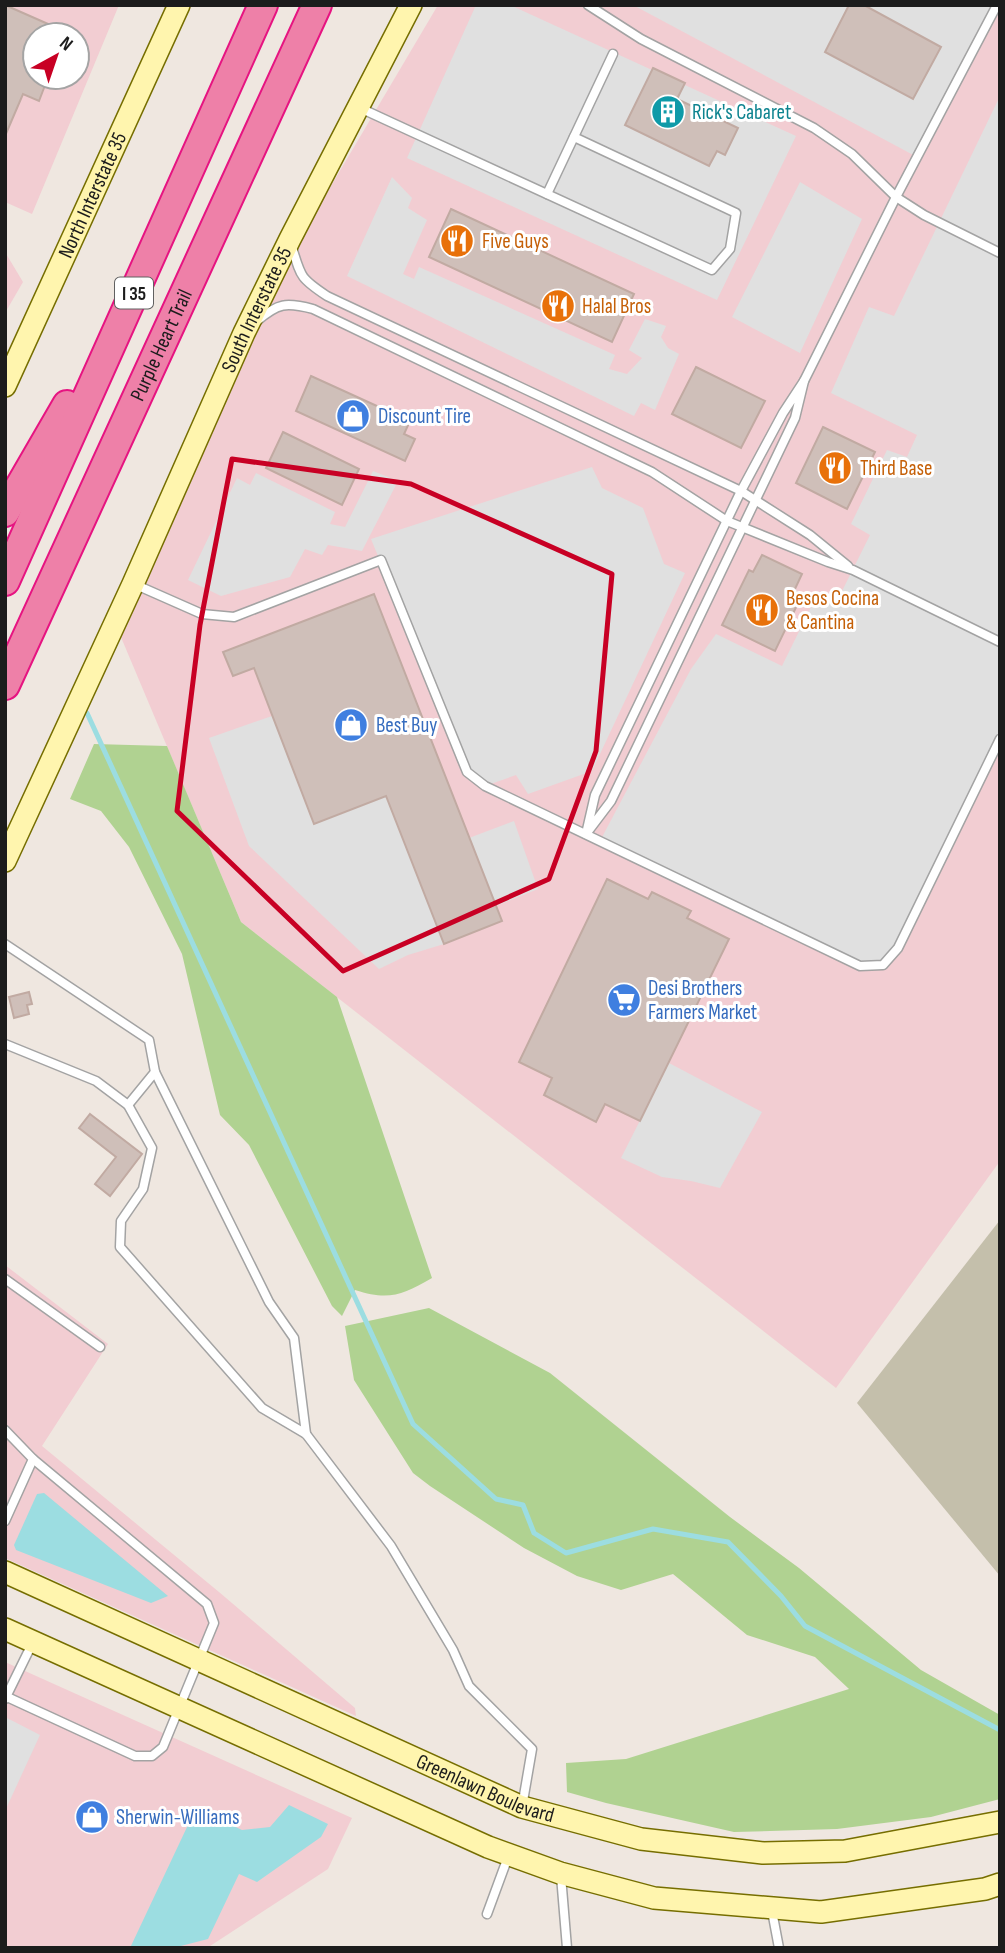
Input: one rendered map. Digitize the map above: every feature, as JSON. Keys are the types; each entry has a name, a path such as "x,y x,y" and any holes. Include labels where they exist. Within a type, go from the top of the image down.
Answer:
{"highway":[{"name":"I 35","path":"5,581 263,5"},
{"name":"Purple Heart Trail","path":"5,685 317,5"},
{"path":"5,512 145,269"}],"main road":[{"name":"North Interstate 35","path":"8,373 179,5"},
{"name":"South Interstate 35","path":"5,861 133,584 244,333 357,106 411,5"},
{"name":"Greenlawn Boulevard","path":"5,1572 522,1807 641,1839 764,1853 845,1851 1000,1822"},
{"path":"5,1629 509,1854 561,1873 654,1898 821,1912 1000,1885"}],"lane":[{"path":"588,5 642,39 814,128 852,154 896,197 924,215 1000,253"},
{"path":"586,834 595,795 741,491 804,381 896,197 997,5"},
{"path":"547,194 613,54"},
{"path":"357,106 712,270 730,249 736,213 574,137"},
{"path":"290,239 300,275 327,296 741,491 810,535 853,570"},
{"path":"244,333 272,308 290,303 313,309 652,472 727,521 853,570 1000,642"},
{"path":"586,834 611,801 756,500 794,418 804,381"},
{"path":"133,584 202,614 234,617 380,559 467,772 485,786 860,966 883,965 898,948 1000,739"},
{"path":"5,944 149,1040 155,1072 270,1302 294,1338 306,1434"},
{"path":"5,1044 96,1081 128,1105 152,1148 143,1189 121,1221 120,1247 262,1408 306,1434 391,1546 453,1650 469,1686 532,1749 522,1807"},
{"path":"128,1105 155,1072"},
{"path":"5,1279 100,1347"},
{"path":"5,1430 33,1459 206,1604 214,1623 163,1747 152,1756 135,1756 6,1697 33,1642"},
{"path":"5,1521 33,1459"},
{"path":"487,1914 509,1854"},
{"path":"561,1873 561,1900 567,1948"},
{"path":"772,1908 779,1948"}],"highlighted area":[{"path":"232,459 411,484 612,574 596,751 549,879 343,971 177,811 200,625"}],"shaded area":[{"path":"5,5 119,5 91,72 91,21 21,21 21,91 83,91 32,214 5,202"},
{"path":"438,5 1000,5 1000,1161 836,1388 241,922 115,623 244,333"},
{"path":"476,5 510,5 796,136 717,300 407,158"},
{"path":"633,5 997,5 917,157"},
{"path":"1000,96 1000,739 898,948 883,965 860,966 600,841 691,669 716,634 782,666 816,597 835,605 870,535 851,524 887,450 907,457 917,435 831,393 869,307 894,316"},
{"path":"392,177 412,198 408,208 427,220 403,274 414,279 419,267 615,355 609,369 627,374 642,358 629,350 645,319 666,326 661,337 668,348 679,354 655,410 641,403 634,416 347,276"},
{"path":"800,182 862,219 800,353 732,317"},
{"path":"5,252 23,282 5,313"},
{"path":"592,467 602,488 643,508 664,564 685,573 592,771 528,794 516,775 485,786 467,772 371,539"},
{"path":"373,471 398,481 362,551 328,545 322,555 305,549 290,577 221,596 188,580 237,478 250,485 256,473 335,512 330,524 345,527"},
{"path":"272,716 314,824 386,796 444,944 408,955 379,969 249,846 209,738"},
{"path":"514,821 538,889 496,906 469,838"},
{"path":"669,1063 762,1112 720,1188 662,1177 621,1158"},
{"path":"1000,1220 1000,1576 857,1403"},
{"path":"5,1265 108,1344 42,1446 355,1708 356,1716 5,1558"},
{"path":"5,1662 352,1818 328,1869 207,1948 5,1948"},
{"path":"5,1717 40,1735 5,1811"}],"green space":[{"path":"94,744 167,746 241,922 337,997 432,1278 412,1289 386,1296 355,1290 342,1316 332,1306 249,1145 220,1115 182,954 129,847 101,811 70,799"},
{"path":"429,1308 550,1373 730,1517 799,1568 921,1670 1000,1715 1000,1799 931,1817 837,1829 734,1832 567,1792 566,1763 626,1759 849,1689 815,1657 747,1635 673,1574 621,1590 577,1576 524,1548 413,1473 354,1380 345,1326"}],"water":[{"path":"44,1493 168,1596 151,1603 16,1550 14,1545 37,1494"},
{"path":"289,1805 328,1824 321,1837 257,1882 239,1874 208,1939 173,1948 130,1948 196,1808 242,1830 270,1827"}],"building":[{"path":"5,5 41,21 21,21 21,91 43,91 39,101 23,94 5,136"},
{"path":"849,5 864,5 941,47 913,99 825,52"},
{"name":"Rick's Cabaret","path":"653,68 685,83 677,99 738,128 725,155 717,151 709,166 625,125"},
{"path":"451,209 634,294 612,342 429,257"},
{"path":"696,367 765,401 741,448 672,414"},
{"name":"Discount Tire","path":"311,376 410,421 404,434 415,439 405,461 296,411"},
{"name":"Third Base","path":"823,427 875,452 847,509 796,483"},
{"path":"283,432 359,469 342,505 266,468"},
{"name":"Besos Cocina & Cantina","path":"762,555 802,574 794,591 802,595 775,651 722,625 749,570 753,572"},
{"name":"Best Buy","path":"374,594 502,921 444,944 386,796 314,824 254,668 233,676 223,652"},
{"name":"Desi Brothers Farmers Market","path":"607,879 648,899 652,892 691,911 687,918 729,939 640,1121 605,1104 596,1122 544,1095 552,1078 519,1062"},
{"path":"29,992 32,1004 27,1005 29,1014 14,1018 9,997"},
{"path":"90,1114 142,1154 110,1196 95,1184 116,1157 79,1128"}],"waterway":[{"path":"87,713 413,1424 496,1499 523,1505 534,1533 566,1553 653,1529 728,1542 781,1596 805,1626 1000,1730"}],"place":[{"name":"Rick's Cabaret","path":"668,112"},
{"name":"Five Guys","path":"457,241"},
{"name":"Halal Bros","path":"558,306"},
{"name":"Discount Tire","path":"353,416"},
{"name":"Third Base","path":"835,468"},
{"name":"Besos Cocina & Cantina","path":"762,610"},
{"name":"Best Buy","path":"351,725"},
{"name":"Desi Brothers Farmers Market","path":"624,1000"},
{"name":"Sherwin-Williams","path":"92,1817"}]}
